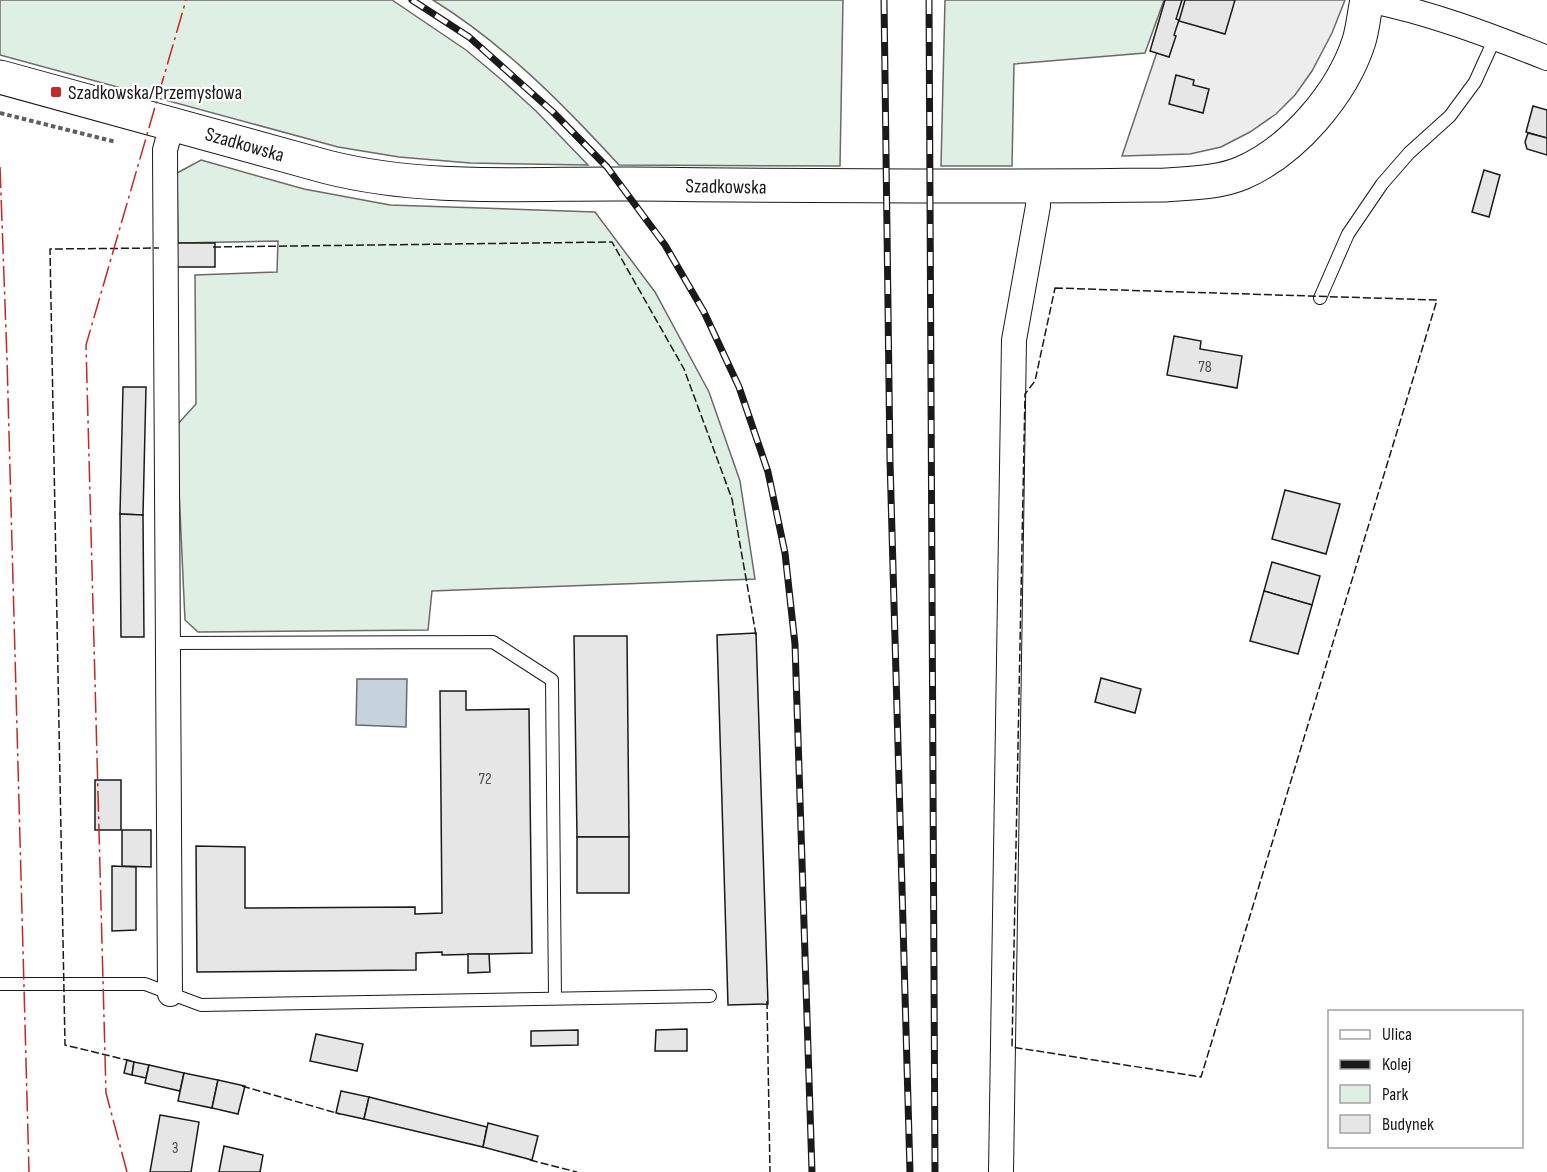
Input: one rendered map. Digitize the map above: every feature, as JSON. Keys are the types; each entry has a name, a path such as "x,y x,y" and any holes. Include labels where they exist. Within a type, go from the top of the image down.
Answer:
{"street":[{"path":"1367,0 1402,7 1547,58"},
{"name":"Szadkowska","path":"0,77 327,167 390,180 483,185 1165,185 1207,182 1241,173 1274,156 1313,121 1339,84 1359,41 1367,0"},
{"path":"170,994 166,643 165,150 172,124"},
{"path":"1001,1172 1014,340 1038,206 1038,186"}],"lane":[{"path":"1320,298 1348,234 1382,184 1409,153 1450,116 1475,82 1495,38"},
{"path":"166,643 493,642 552,680 555,998"},
{"path":"0,984 145,984 201,1005 710,996"}],"green space":[{"path":"0,0 392,0 466,50 503,81 536,111 588,165 470,163 399,157 338,147 0,55"},
{"path":"433,0 843,0 840,166 619,165 532,76 484,36"},
{"path":"945,0 1164,0 1145,53 1014,64 1012,166 941,166"},
{"path":"201,160 304,189 390,205 595,212 655,292 709,392 740,481 755,579 432,591 428,630 198,632 185,620 176,426 196,404 195,275 277,272 278,241 178,243 177,173"}],"shaded area":[{"path":"1171,0 1345,0 1332,33 1312,71 1295,95 1276,114 1250,132 1221,147 1190,154 1122,156 1157,52"},
{"path":"357,679 407,679 406,727 356,725"}],"building":[{"path":"1165,0 1182,0 1176,19 1179,20 1174,35 1176,36 1169,57 1150,51"},
{"path":"1185,0 1235,0 1225,34 1179,21"},
{"path":"1176,75 1194,80 1193,85 1209,89 1203,113 1169,104"},
{"path":"1533,106 1547,110 1547,138 1526,132"},
{"path":"1528,133 1547,138 1547,155 1527,149 1525,142"},
{"path":"1484,170 1500,175 1489,217 1472,212"},
{"path":"177,243 215,243 215,267 176,267"},
{"path":"1174,336 1201,341 1200,349 1242,356 1237,388 1167,375"},
{"path":"123,387 146,387 143,515 120,514"},
{"path":"1285,490 1340,504 1326,554 1272,539"},
{"path":"120,514 143,515 144,637 121,637"},
{"path":"1272,562 1320,576 1312,605 1264,591"},
{"path":"1264,591 1312,605 1298,654 1250,641"},
{"path":"756,633 768,1004 728,1005 717,635"},
{"path":"574,636 627,636 629,837 577,837"},
{"path":"1101,678 1141,689 1135,713 1095,702"},
{"path":"440,691 466,691 466,710 529,709 532,953 442,955 442,952 416,953 416,970 197,972 196,846 245,847 245,908 415,907 415,914 442,913"},
{"path":"95,780 121,780 121,830 95,830"},
{"path":"122,830 151,830 151,867 122,866"},
{"path":"577,837 629,837 629,893 577,893"},
{"path":"112,866 136,867 136,930 112,931"},
{"path":"468,954 489,954 490,972 468,973"},
{"path":"687,1029 687,1051 655,1051 656,1030"},
{"path":"578,1030 578,1045 531,1046 531,1031"},
{"path":"316,1034 363,1044 357,1071 310,1061"},
{"path":"127,1060 134,1062 132,1075 124,1073"},
{"path":"134,1062 149,1065 146,1078 132,1075"},
{"path":"149,1065 184,1073 180,1091 145,1083"},
{"path":"184,1073 218,1080 212,1108 178,1101"},
{"path":"218,1080 245,1086 238,1114 212,1108"},
{"path":"341,1091 369,1097 364,1119 336,1113"},
{"path":"369,1097 487,1127 483,1147 364,1119"},
{"path":"160,1115 199,1122 191,1172 150,1172"},
{"path":"488,1123 538,1136 532,1160 483,1147"},
{"path":"224,1146 263,1155 260,1172 219,1172"}],"railway":[{"path":"412,0 469,37 553,112 607,167 665,245 704,312 739,387 768,472 785,553 795,644 812,1172"},
{"path":"884,0 890,461 910,1172"},
{"path":"929,0 935,1172"}],"fence":[{"path":"213,247 612,242 684,369 732,499 756,635"},
{"path":"131,1061 65,1045 50,249 159,248"},
{"path":"1055,288 1437,300 1201,1077 1012,1047 1025,394 1035,381 1055,288"},
{"path":"767,1001 770,1172"},
{"path":"242,1086 340,1114"},
{"path":"530,1160 577,1172"}],"power":[{"path":"127,1172 106,1093 86,345 186,0"},
{"path":"0,167 29,1172"}],"place":[{"name":"Szadkowska/Przemysłowa","path":"56,92"}]}
